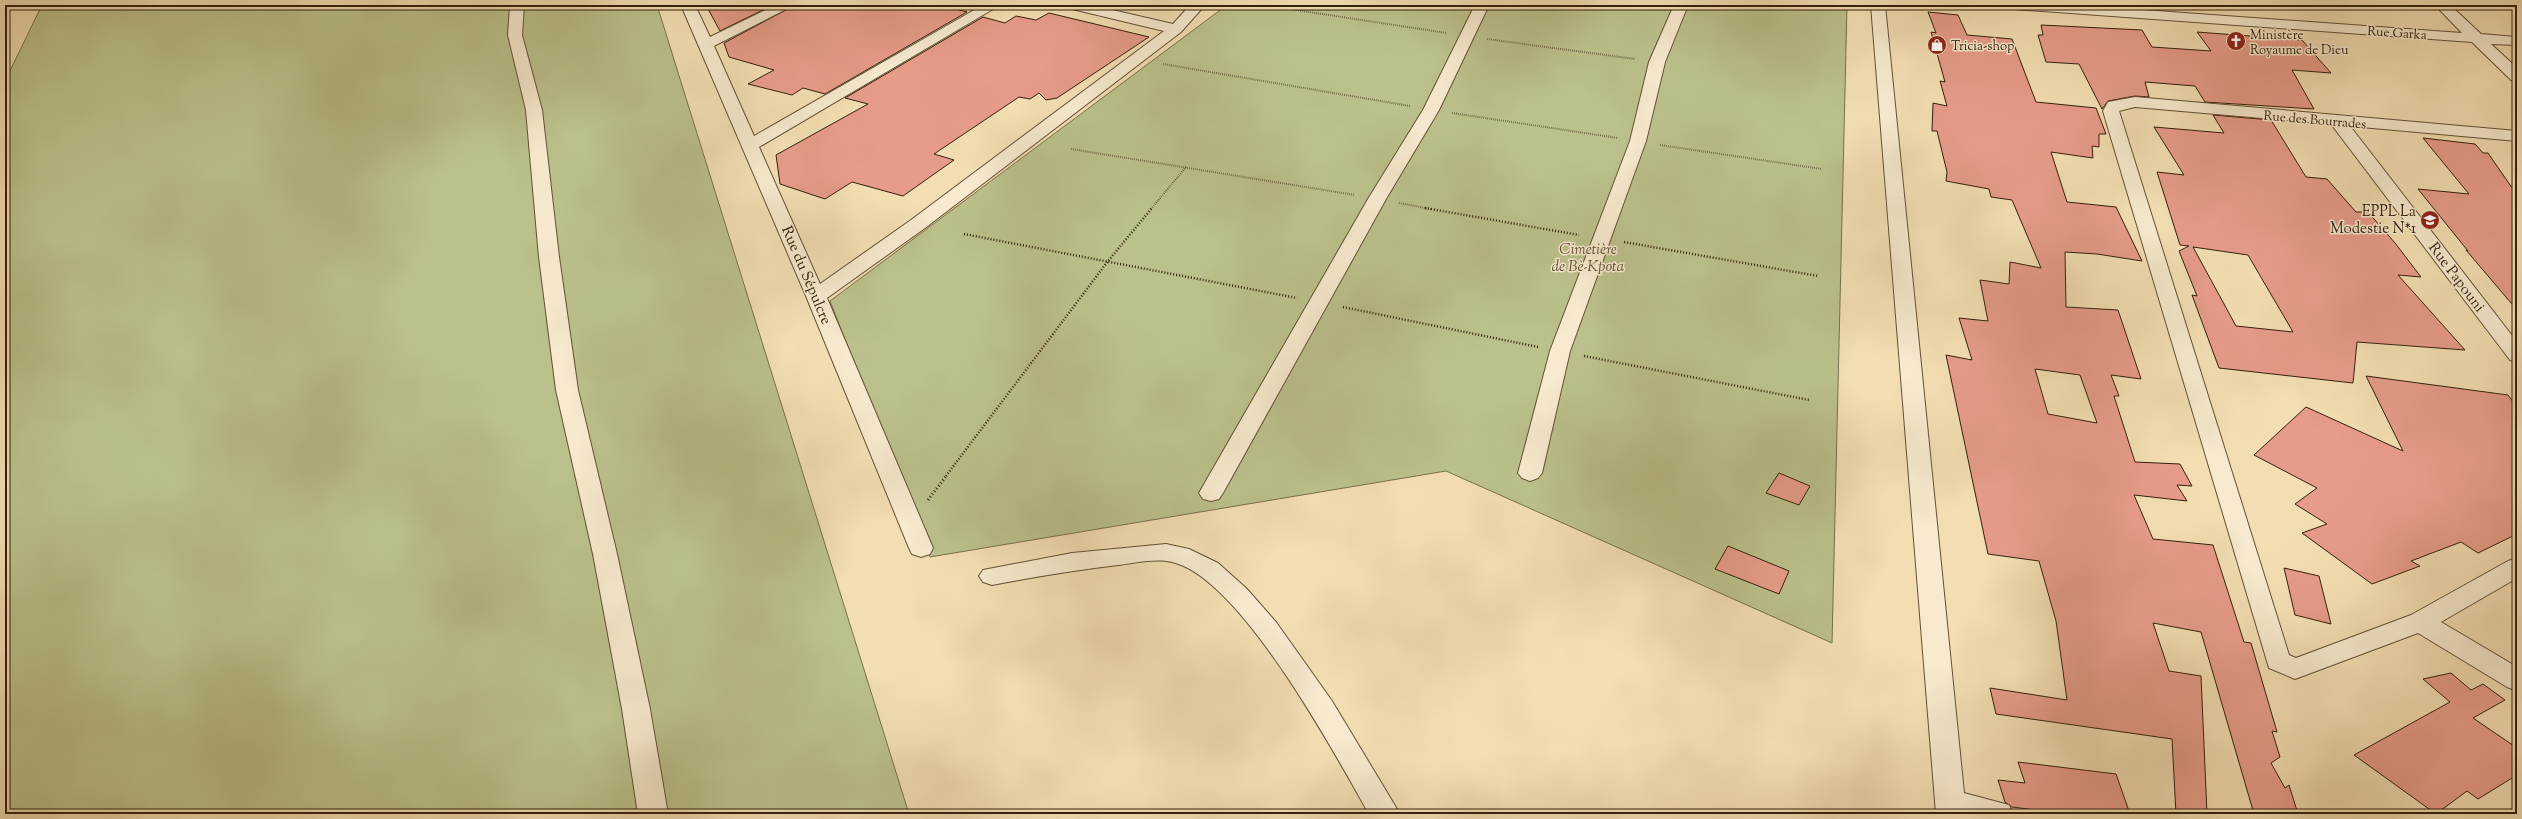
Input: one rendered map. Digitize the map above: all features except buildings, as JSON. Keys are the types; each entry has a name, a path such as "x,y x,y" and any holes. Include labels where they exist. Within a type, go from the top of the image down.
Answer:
{"street":[{"path":"517,5 515,35 534,110 549,257 567,390 605,554 636,709 653,814"},
{"name":"Rue du Sépulcre","path":"688,5 707,44 816,296 910,525 921,548"},
{"path":"707,44 787,5"},
{"path":"750,144 993,5"},
{"path":"1073,5 1176,29"},
{"path":"816,296 924,219 1136,60 1176,29 1198,5"},
{"path":"1211,493 1377,199 1431,110 1482,5"},
{"path":"1530,473 1560,351 1603,239 1638,141 1657,62 1681,5"},
{"path":"1878,5 1951,808 1998,814"},
{"name":"Rue Garka","path":"2014,5 2517,41"},
{"path":"2442,5 2517,77"},
{"name":"Rue des Bourrades","path":"2420,622 2295,669 2278,661 2111,111 2114,105 2135,102 2338,122 2517,136"},
{"name":"Rue Papouni","path":"2338,122 2517,356"},
{"path":"992,576 1056,563 1147,553 1179,554 1203,564 1226,583 1286,652 1385,814"},
{"path":"2517,567 2420,622 2517,680"}],"path":[{"path":"1136,60 1431,110 1822,169"},
{"path":"1071,149 1186,166 1818,276"},
{"path":"910,525 1108,261 1186,166"},
{"path":"964,234 1318,302 1809,400"}],"green space":[{"path":"42,5 657,5 909,814 5,814 5,81"},
{"name":"Cimetière de Bè-Kpota","path":"1227,5 1847,5 1832,643 1446,471 930,557 830,301"}],"place":[{"name":"Ministère Royaume de Dieu","path":"2236,41"},
{"name":"Tricia-shop","path":"1937,45"},
{"name":"EPPL La Modestie N*1","path":"2430,220"}]}
